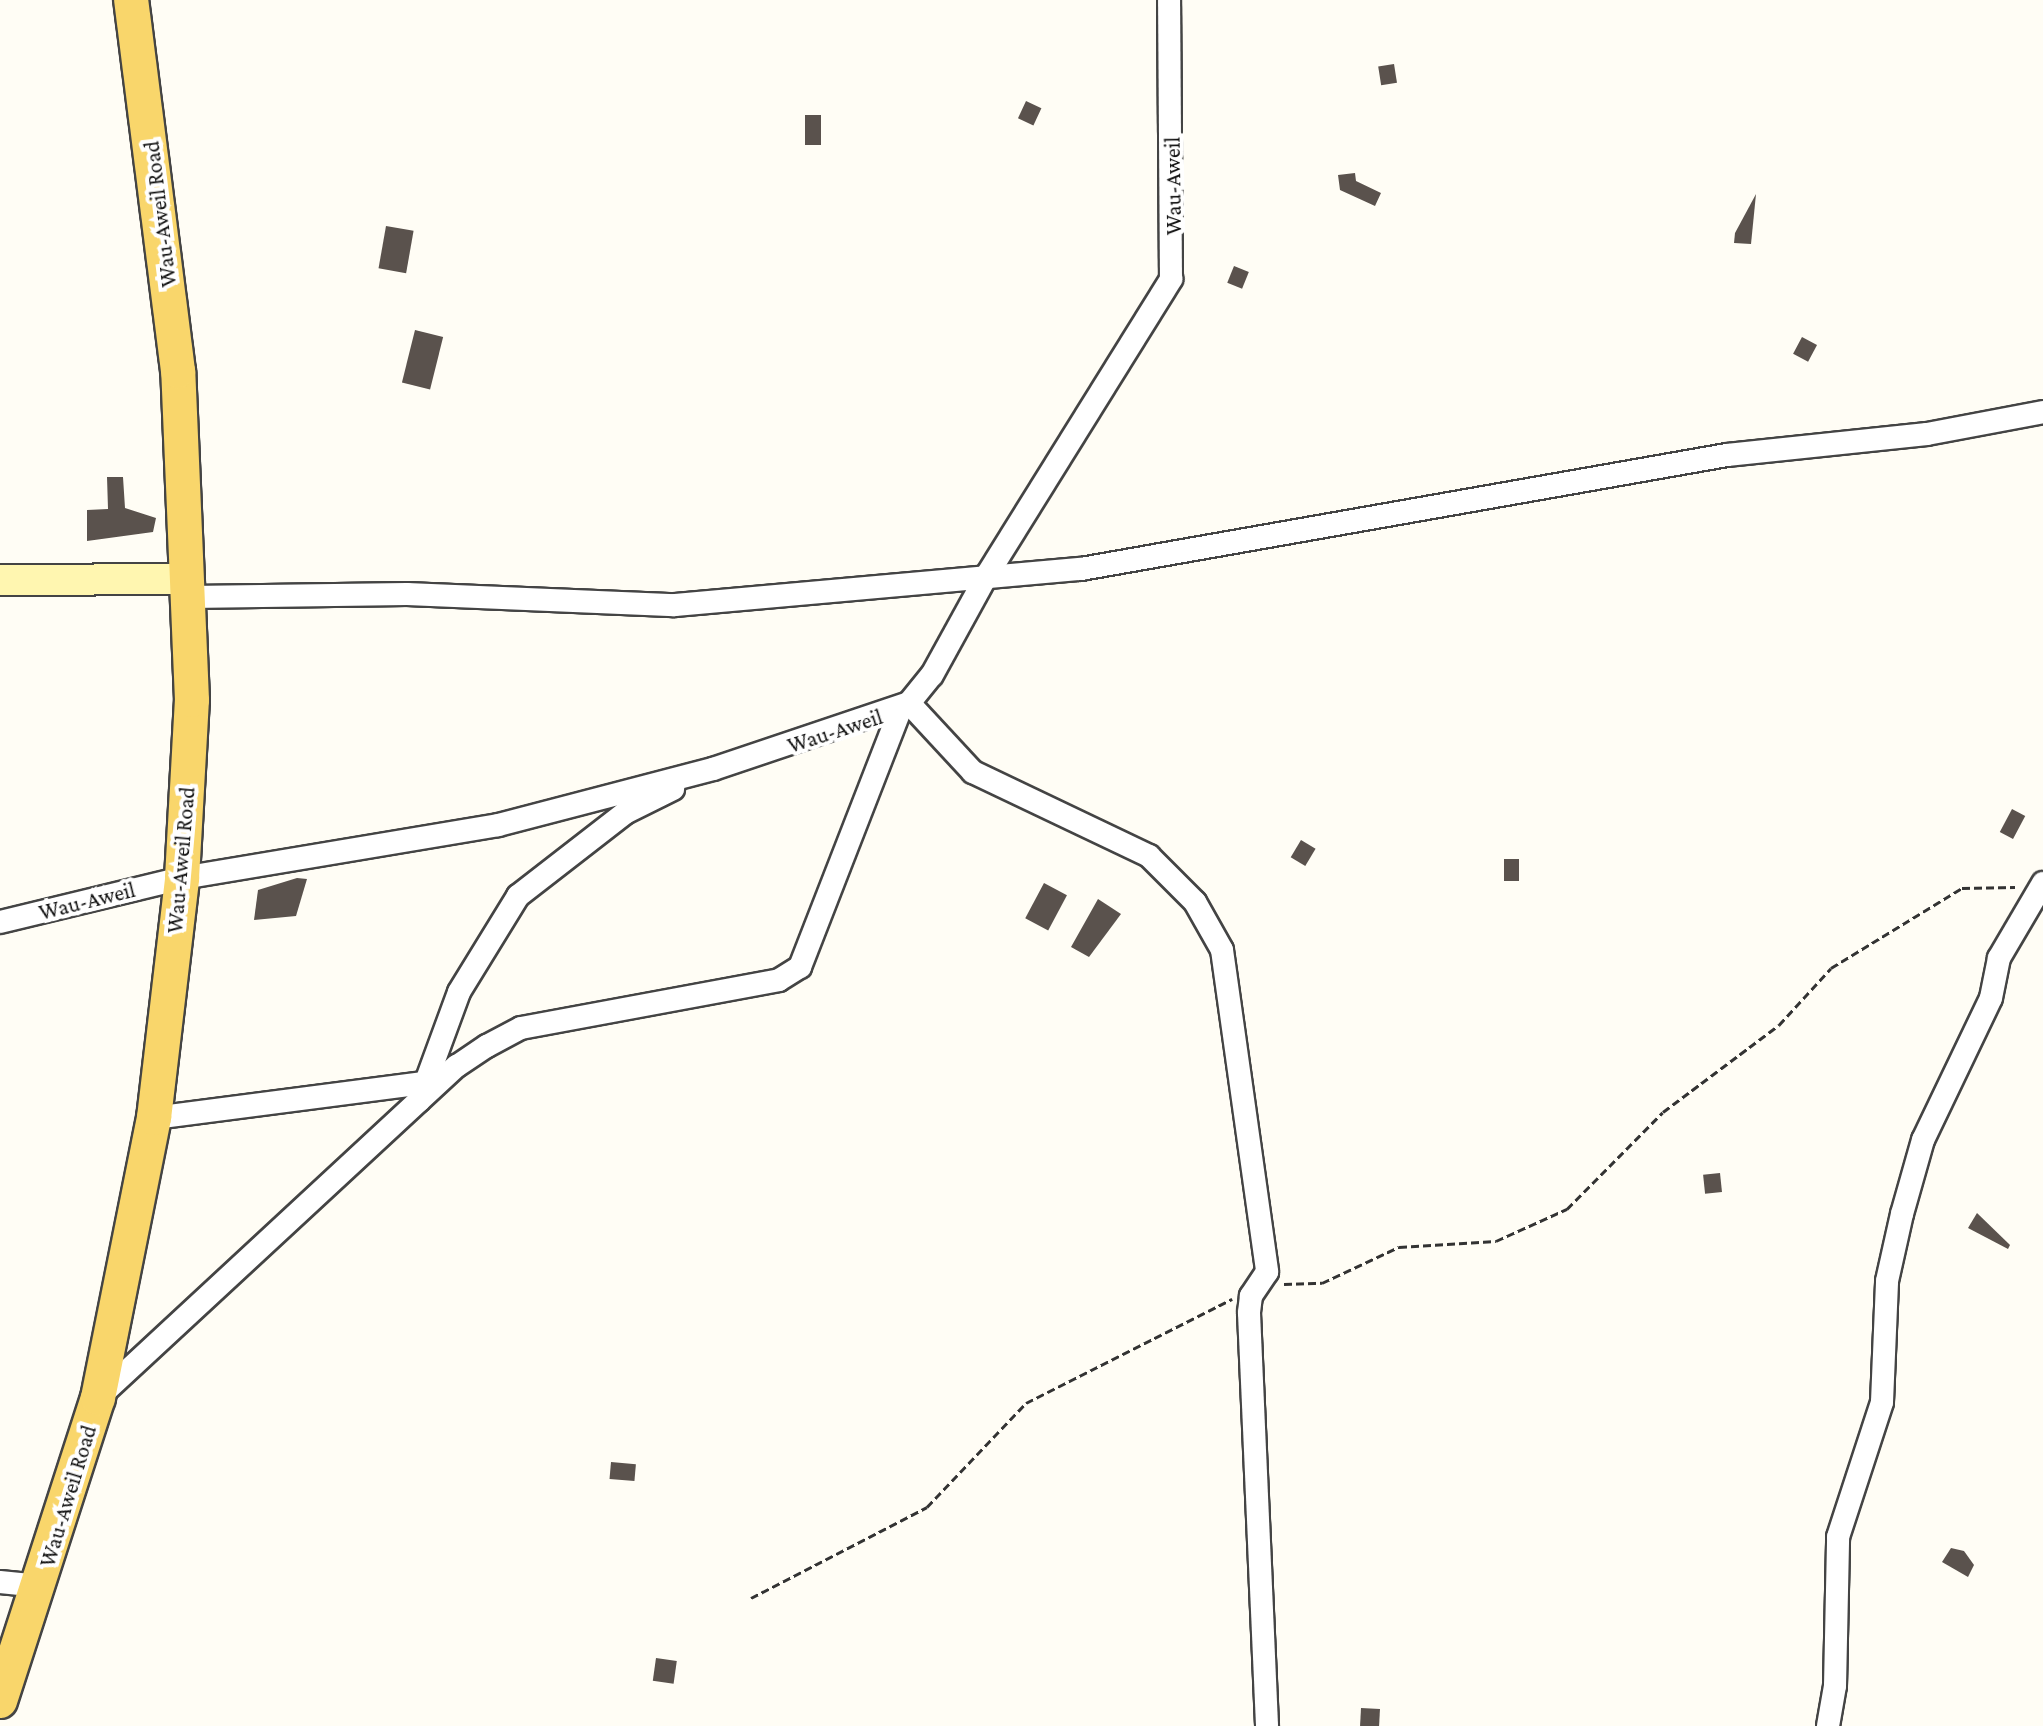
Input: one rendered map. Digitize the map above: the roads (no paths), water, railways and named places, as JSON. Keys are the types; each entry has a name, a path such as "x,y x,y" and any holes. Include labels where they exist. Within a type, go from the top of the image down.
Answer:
{"main road":[{"name":"Wau-Aweil Road","path":"0,1701 40,1586 98,1398 154,1118 182,878 188,588 178,371 131,0"}],"street":[{"name":"Wau-Aweil","path":"0,922 182,878 498,825 713,769 905,706 948,650 987,575 1171,279 1169,0"},
{"path":"0,580 675,605 1081,569 1727,455 1927,434 2043,412"},
{"path":"98,1398 421,1092 457,1066 521,1028 779,980 800,967 905,706 973,772 1149,856 1180,885 1211,927 1222,950 1267,1272 1251,1296 1249,1313 1267,1726"},
{"path":"421,1092 459,992 518,896 625,813 713,769"},
{"path":"1828,1726 1835,1686 1838,1537 1882,1402 1887,1281 1902,1214 1923,1140 1991,998 1999,958 2036,884"},
{"path":"154,1118 421,1092"},
{"path":"0,1582 40,1586"}]}
